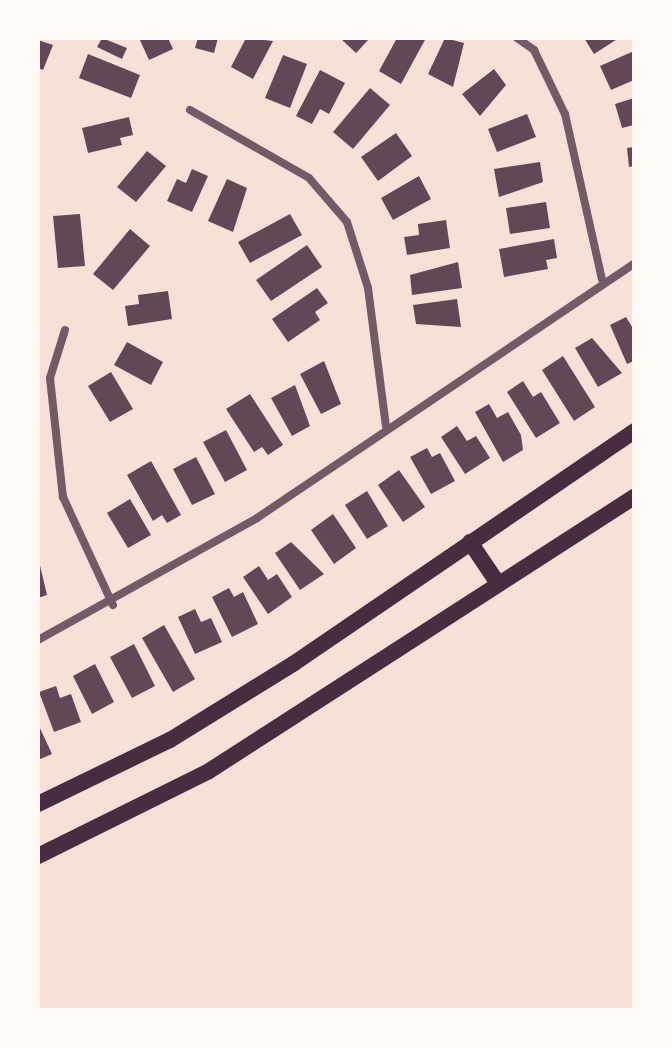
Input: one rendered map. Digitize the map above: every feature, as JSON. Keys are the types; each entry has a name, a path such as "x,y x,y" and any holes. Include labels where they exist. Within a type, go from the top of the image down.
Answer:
{"main road":[{"path":"38,804 170,740 634,431"},
{"path":"38,856 209,771 497,582 634,497"},
{"path":"470,542 497,582"}],"street":[{"path":"517,38 534,50 565,114 602,279"},
{"path":"190,110 309,178 347,222 368,288 386,426"},
{"path":"38,640 113,605 257,518 602,279 634,264"},
{"path":"65,330 50,378 63,497 113,605"}],"building":[{"path":"102,38 127,48 122,59 97,47"},
{"path":"139,38 168,38 173,49 149,60"},
{"path":"198,38 218,38 214,53 195,48"},
{"path":"246,38 273,41 253,79 231,67"},
{"path":"340,38 370,38 356,53"},
{"path":"397,38 426,38 401,84 379,71"},
{"path":"445,38 464,43 453,87 428,74"},
{"path":"584,38 619,38 594,54"},
{"path":"38,40 53,45 43,70 38,68"},
{"path":"634,51 634,80 611,90 600,66"},
{"path":"88,54 140,75 131,98 79,78"},
{"path":"283,55 307,64 290,108 265,98"},
{"path":"494,69 506,85 480,116 462,94"},
{"path":"320,70 345,83 329,114 320,109 312,124 296,116"},
{"path":"370,88 390,105 353,149 333,132"},
{"path":"634,98 634,125 622,128 615,104"},
{"path":"527,114 536,137 497,152 488,129"},
{"path":"129,117 133,135 120,138 122,145 88,153 82,128"},
{"path":"396,133 412,156 378,181 361,157"},
{"path":"634,147 634,166 629,167 627,148"},
{"path":"147,151 166,166 136,202 117,187"},
{"path":"540,162 543,182 499,197 494,169"},
{"path":"192,169 208,176 192,212 167,201 177,179 186,183"},
{"path":"419,176 431,199 393,220 381,198"},
{"path":"227,179 247,188 233,232 208,221"},
{"path":"546,202 550,228 510,234 506,208"},
{"path":"80,214 85,266 58,268 53,216"},
{"path":"290,214 302,235 250,263 238,242"},
{"path":"446,220 450,248 407,255 404,237 419,235 418,224"},
{"path":"130,229 150,246 113,290 93,274"},
{"path":"554,239 557,258 546,260 548,269 504,277 499,249"},
{"path":"307,245 322,267 271,301 256,280"},
{"path":"458,262 462,288 412,295 410,275"},
{"path":"317,288 328,303 315,312 320,320 288,342 272,319"},
{"path":"168,291 172,319 128,326 125,306 139,304 138,295"},
{"path":"457,299 461,327 416,324 413,305"},
{"path":"626,317 634,330 634,361 627,364 610,325"},
{"path":"592,338 622,373 598,387 575,348"},
{"path":"127,342 163,362 151,385 114,365"},
{"path":"563,356 595,407 574,421 542,370"},
{"path":"324,361 341,404 321,414 300,374"},
{"path":"111,372 133,409 110,422 88,386"},
{"path":"523,381 533,397 541,392 560,423 536,438 507,392"},
{"path":"295,385 310,426 292,436 271,398"},
{"path":"250,394 283,445 268,455 262,447 254,452 226,409"},
{"path":"489,404 497,418 508,412 521,435 523,450 503,462 475,412"},
{"path":"457,426 467,441 476,436 490,458 465,474 441,437"},
{"path":"226,430 247,470 225,482 203,442"},
{"path":"427,448 432,457 440,453 455,481 431,494 410,457"},
{"path":"196,457 215,494 192,505 173,469"},
{"path":"151,461 181,515 167,523 162,515 153,521 127,475"},
{"path":"399,470 425,507 403,522 378,485"},
{"path":"367,491 388,526 367,539 345,505"},
{"path":"130,499 151,535 128,548 107,513"},
{"path":"333,514 356,548 334,564 311,530"},
{"path":"291,542 324,574 300,590 275,553"},
{"path":"38,557 47,595 38,598"},
{"path":"259,566 268,580 277,574 292,597 268,614 243,577"},
{"path":"229,588 234,597 243,592 258,624 232,637 212,597"},
{"path":"195,609 201,622 211,618 222,642 195,654 178,617"},
{"path":"164,625 195,679 173,692 142,638"},
{"path":"134,644 155,686 132,698 110,657"},
{"path":"95,664 114,702 92,714 73,676"},
{"path":"56,686 60,698 71,694 81,722 54,732 39,692"},
{"path":"38,724 52,754 38,760"}]}
